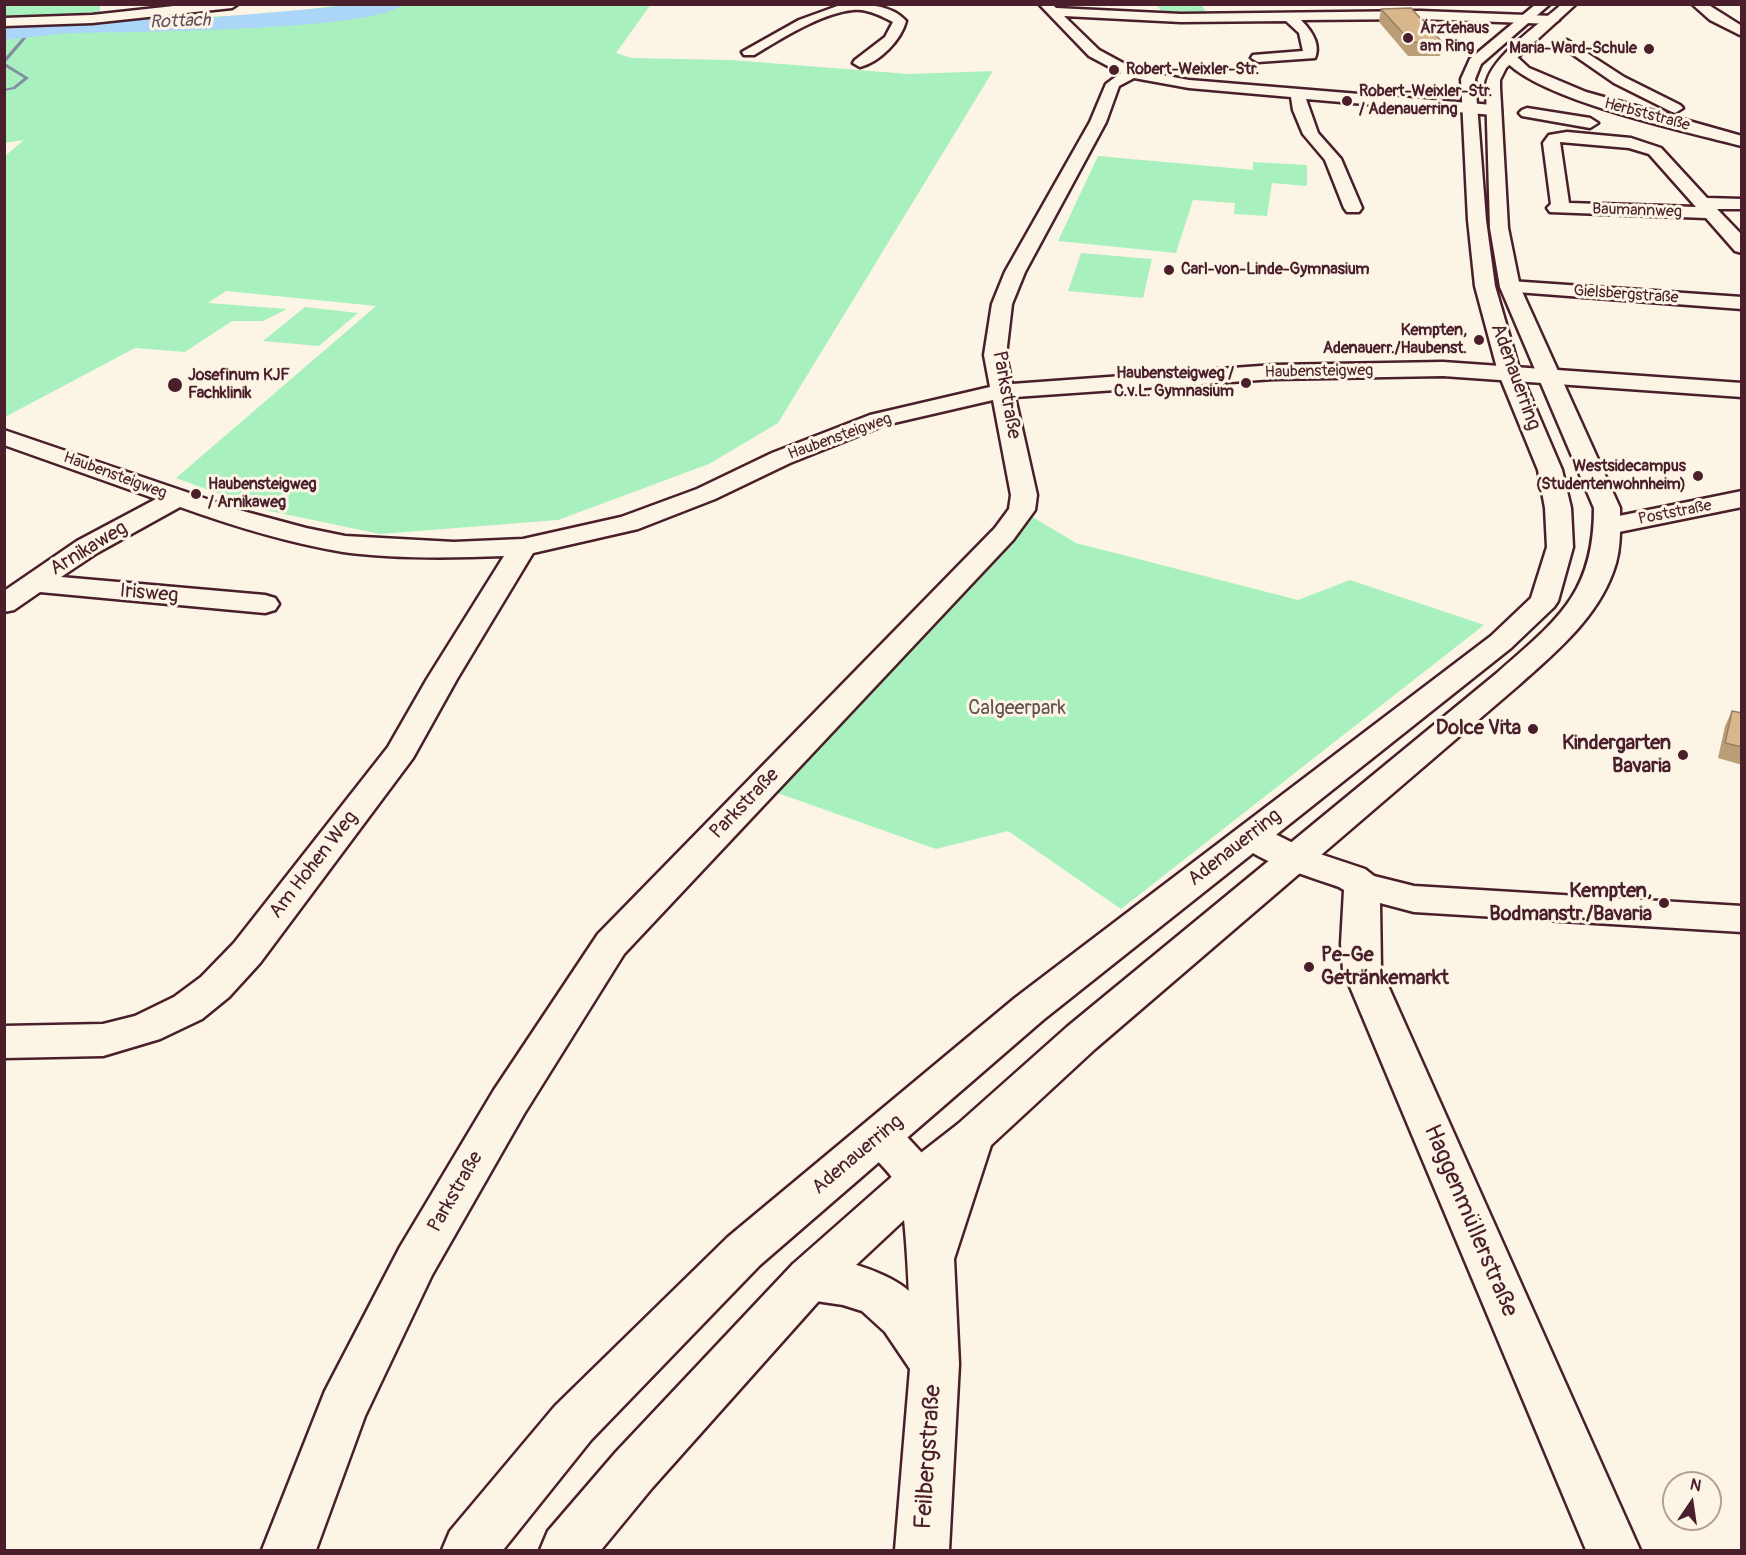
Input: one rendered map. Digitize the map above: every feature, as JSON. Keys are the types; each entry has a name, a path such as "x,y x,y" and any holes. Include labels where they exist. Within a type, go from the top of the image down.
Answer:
{"street":[{"path":"4,22 92,19 231,4"},
{"name":"Adenauerring","path":"469,1551 573,1423 744,1251 1029,1009 1502,642 1544,602 1560,547 1558,508 1550,470 1509,372 1485,286 1477,220 1468,79 1475,62 1544,4"},
{"name":"Adenauerring","path":"567,1551 634,1470 809,1279 918,1179 973,1136 1081,1038 1453,726 1556,634 1580,608 1602,571 1609,526 1607,508 1510,287 1499,228 1493,110 1493,80 1500,66 1570,4"},
{"path":"1698,4 1715,17 1742,32"},
{"path":"749,52 800,24 855,5 892,15 900,21 899,27 889,40 860,63"},
{"path":"1045,7 1248,23 1290,17 1451,10 1553,20"},
{"path":"1045,7 1094,53 1132,73 1189,84 1310,55 1309,41 1303,28 1290,17"},
{"path":"1568,44 1619,80 1680,111 1681,117 1675,123 1624,125"},
{"name":"Herbststraße","path":"1510,58 1514,66 1528,75 1586,98 1742,141"},
{"path":"1254,68 1298,93 1493,110"},
{"name":"Parkstraße","path":"289,1551 342,1408 416,1261 509,1102 611,944 1004,534 1022,510 1024,495 995,355 1002,304 1015,272 1098,122 1113,84 1132,73"},
{"name":"Herbststraße","path":"1493,88 1512,82 1554,85"},
{"path":"1298,93 1301,110 1311,134 1333,159 1353,208"},
{"path":"1527,113 1599,129 1655,151 1742,247"},
{"name":"Baumannweg","path":"1599,129 1555,138 1551,143 1558,208 1708,208 1742,204"},
{"name":"Gielsbergstraße","path":"1510,287 1742,303"},
{"name":"Haubensteigweg","path":"4,437 230,516 345,544 454,550 523,547 629,523 706,494 781,458 878,420 1004,391 1130,380 1274,372 1443,369 1742,390"},
{"name":"Arnikaweg","path":"4,604 87,547 177,498"},
{"name":"Poststraße","path":"1609,526 1742,499"},
{"name":"Am Hohen Weg","path":"4,1042 103,1040 146,1028 189,1008 215,987 247,953 402,751 442,679 523,547"},
{"name":"Irisweg","path":"34,583 264,604"},
{"path":"1251,836 1293,858 1352,878 1362,886 1414,899 1742,919"},
{"name":"Haggenmüllerstraße","path":"1362,886 1360,944 1362,970 1612,1551"},
{"name":"Feilbergstraße","path":"931,1261 951,1195 973,1136"},
{"path":"881,1137 918,1179"},
{"name":"Feilbergstraße","path":"918,1179 931,1261 935,1364 922,1551"},
{"name":"Feilbergstraße","path":"809,1279 827,1279 865,1290 895,1308 935,1364"}],"green space":[{"path":"349,4 651,4 616,53 632,58 731,60 909,74 993,71 778,423 709,464 558,520 380,534 260,509 176,478 376,306 226,291 208,303 287,309 263,321 232,321 185,352 135,348 5,417 5,156 24,140 5,143 5,37 34,30 8,28 25,25 272,14"},
{"path":"5,5 100,5 100,16 5,20"},
{"path":"1157,5 1201,5 1208,14 1163,14"},
{"path":"1098,156 1253,170 1253,162 1307,165 1307,186 1272,183 1267,216 1234,214 1235,203 1193,200 1176,253 1058,241"},
{"path":"1081,253 1152,259 1143,298 1068,291"},
{"path":"305,307 358,313 319,346 263,341"},
{"name":"Calgeerpark","path":"1031,516 1076,543 1298,600 1350,580 1484,625 1121,909 1008,831 936,849 769,790"}],"building":[{"path":"1411,8 1443,43 1411,42 1381,9"},
{"path":"1732,711 1742,713 1742,747 1725,743"}],"waterway":[{"name":"Rottach","path":"4,34 70,27 207,24 311,17 375,10 392,4"},
{"path":"4,62 32,29"},
{"path":"4,64 27,78 14,88 4,90"}],"place":[{"name":"Ärztehaus am Ring","path":"1408,38"},
{"name":"Maria-Ward-Schule","path":"1649,49"},
{"name":"Robert-Weixler-Str.","path":"1114,70"},
{"name":"Robert-Weixler-Str. / Adenauerring","path":"1347,101"},
{"name":"Carl-von-Linde-Gymnasium","path":"1169,270"},
{"name":"Kempten, Adenauerr./Haubenst.","path":"1479,340"},
{"name":"Haubensteigweg / C.v.L. Gymnasium","path":"1246,383"},
{"name":"Josefinum KJF Fachklinik","path":"175,385"},
{"name":"Westsidecampus (Studentenwohnheim)","path":"1698,476"},
{"name":"Haubensteigweg / Arnikaweg","path":"196,494"},
{"name":"Dolce Vita","path":"1533,729"},
{"name":"Kindergarten Bavaria","path":"1683,755"},
{"name":"Kempten, Bodmanstr./Bavaria","path":"1664,903"},
{"name":"Pe-Ge Getränkemarkt","path":"1309,967"}]}
